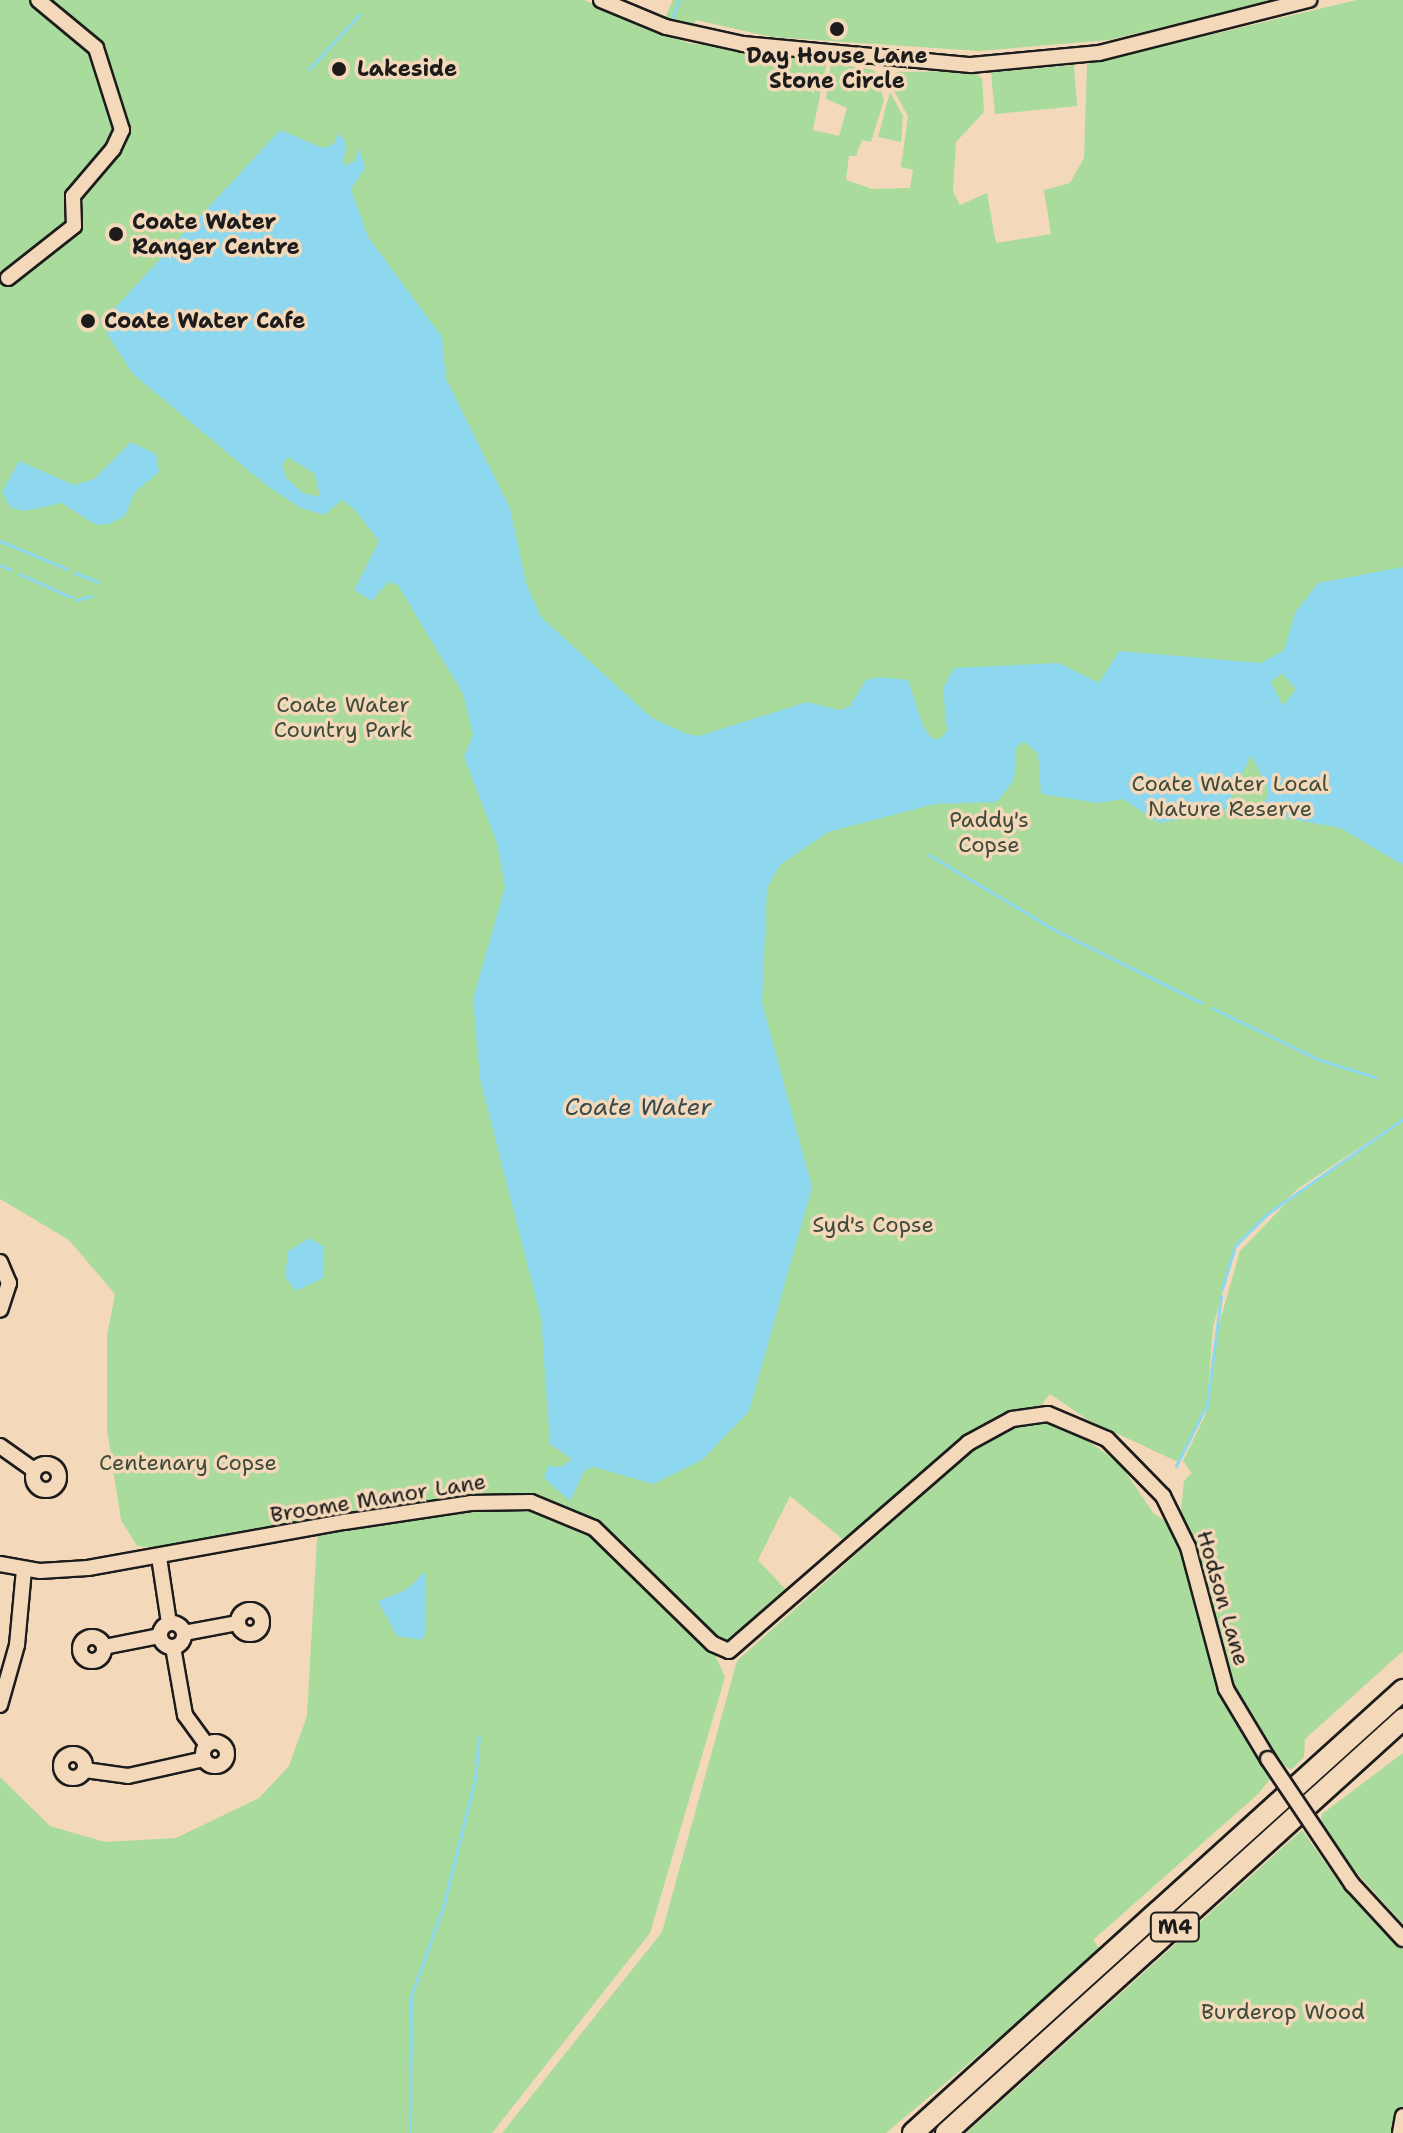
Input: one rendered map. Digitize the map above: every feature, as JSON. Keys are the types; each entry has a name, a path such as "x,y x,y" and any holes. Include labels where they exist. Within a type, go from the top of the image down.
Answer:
{"highway":[{"name":"M4","path":"913,2133 1403,1690"},
{"name":"M4","path":"946,2133 1403,1719"}],"street":[{"path":"8,278 69,233 73,196 113,149 122,130 96,48 38,0"},
{"path":"601,0 666,27 743,44 971,65 1099,53 1309,0"},
{"path":"0,1262 9,1283 0,1310"},
{"name":"Hodson Lane","path":"713,1644 729,1651 744,1642 986,1430 1024,1416 1060,1416 1120,1448 1171,1510 1188,1547 1226,1689 1268,1759 1352,1884 1403,1939"},
{"path":"0,1446 34,1470"},
{"name":"Broome Manor Lane","path":"0,1564 24,1570 159,1557 358,1519 485,1502 531,1502 577,1518 609,1540 713,1644"},
{"path":"104,1647 159,1636 169,1623 159,1557"},
{"path":"0,1705 17,1645 24,1570"},
{"path":"169,1623 184,1633"},
{"path":"173,1647 184,1633 238,1623"},
{"path":"85,1770 128,1776 205,1752 185,1715 173,1647 159,1636"},
{"path":"1400,2133 1403,2116"}],"green space":[{"path":"0,0 584,0 688,43 827,61 813,130 839,136 847,108 826,99 831,63 874,70 884,100 871,142 862,140 856,156 849,156 846,180 872,189 910,188 913,170 901,167 908,116 892,87 896,72 972,71 982,78 984,112 956,142 953,191 960,205 987,193 996,243 1051,234 1044,190 1070,183 1084,158 1087,64 1357,0 1403,0 1403,1119 1299,1188 1235,1246 1213,1327 1207,1404 1178,1462 1088,1420 1050,1394 1040,1406 972,1431 846,1542 790,1496 758,1560 787,1591 716,1657 725,1677 650,1933 492,2133 0,2133 0,1777 50,1826 105,1842 176,1838 259,1798 289,1766 307,1716 317,1539 315,1517 166,1549 137,1546 121,1520 107,1429 107,1336 115,1294 69,1240 0,1199"},
{"path":"673,0 1275,0 1109,40 979,51 772,37 696,20 693,26 665,18"},
{"path":"1074,65 1077,106 995,114 991,72"},
{"path":"890,92 903,116 901,142 878,137"},
{"path":"1403,1121 1403,1651 1305,1739 1304,1757 1291,1770 1272,1756 1237,1700 1220,1656 1180,1520 1184,1481 1192,1473 1183,1461 1205,1416 1216,1335 1240,1251 1293,1196"},
{"path":"1044,1419 1077,1433 1120,1464 1154,1514 1169,1523 1185,1553 1216,1678 1270,1779 1258,1794 1093,1940 1100,1949 1081,1969 886,2133 502,2133 662,1932 737,1661 987,1437 1006,1425"},
{"path":"1403,1753 1403,1924 1347,1862 1321,1822 1322,1814"},
{"name":"Burderop Wood","path":"1302,1830 1343,1888 1403,1950 1403,2133 966,2133"}],"water":[{"name":"Coate Water","path":"280,130 323,148 334,144 338,133 346,142 343,166 355,161 359,147 365,168 351,189 368,237 442,337 446,379 510,508 526,583 541,617 652,718 687,734 699,736 807,702 840,710 850,706 866,680 879,677 908,680 923,726 931,738 940,739 947,731 943,688 954,668 1059,663 1099,683 1119,651 1261,663 1284,650 1295,613 1318,583 1403,567 1403,865 1340,828 1264,814 1268,788 1251,755 1225,811 1159,823 1123,799 1097,803 1041,794 1038,753 1023,741 1016,748 1014,780 997,802 935,804 828,832 780,865 767,888 762,1003 812,1187 749,1411 702,1460 653,1484 594,1467 585,1470 570,1501 544,1478 548,1466 561,1467 572,1459 550,1444 541,1318 480,1079 473,999 505,887 497,843 464,757 473,734 463,694 398,585 388,582 372,601 354,590 379,541 355,510 342,500 324,515 301,508 266,485 133,374 107,334 114,309","holes":["288,457 315,474 320,497 303,493 286,478 282,464","1282,673 1296,689 1283,706 1271,682"]},
{"path":"131,442 156,454 159,472 135,492 125,516 109,524 96,525 62,503 24,511 10,507 2,492 19,461 74,485 94,479"},
{"path":"309,1238 323,1246 323,1278 296,1291 285,1277 288,1251"},
{"path":"425,1572 426,1634 421,1640 397,1636 378,1601 406,1590"}],"waterway":[{"path":"672,18 679,0"},
{"path":"309,69 360,14"},
{"path":"0,541 67,569"},
{"path":"0,565 11,570"},
{"path":"75,573 98,582"},
{"path":"19,574 71,597"},
{"path":"76,600 91,596"},
{"path":"929,855 1053,929 1202,1003"},
{"path":"1212,1008 1320,1060 1375,1077"},
{"path":"1222,1289 1235,1246 1267,1214 1403,1119"},
{"path":"1176,1466 1207,1404 1221,1296"},
{"path":"410,2133 411,1996 443,1907 475,1779 479,1737"}],"place":[{"name":"Day House Lane Stone Circle","path":"837,29"},
{"name":"Lakeside","path":"339,69"},
{"name":"Coate Water Ranger Centre","path":"116,234"},
{"name":"Coate Water Cafe","path":"88,321"}],"park label":[{"name":"Coate Water Country Park","path":"343,716"},
{"name":"Coate Water Local Nature Reserve","path":"1230,796"},
{"name":"Paddy's Copse","path":"989,832"},
{"name":"Syd's Copse","path":"873,1225"},
{"name":"Centenary Copse","path":"188,1463"}]}
